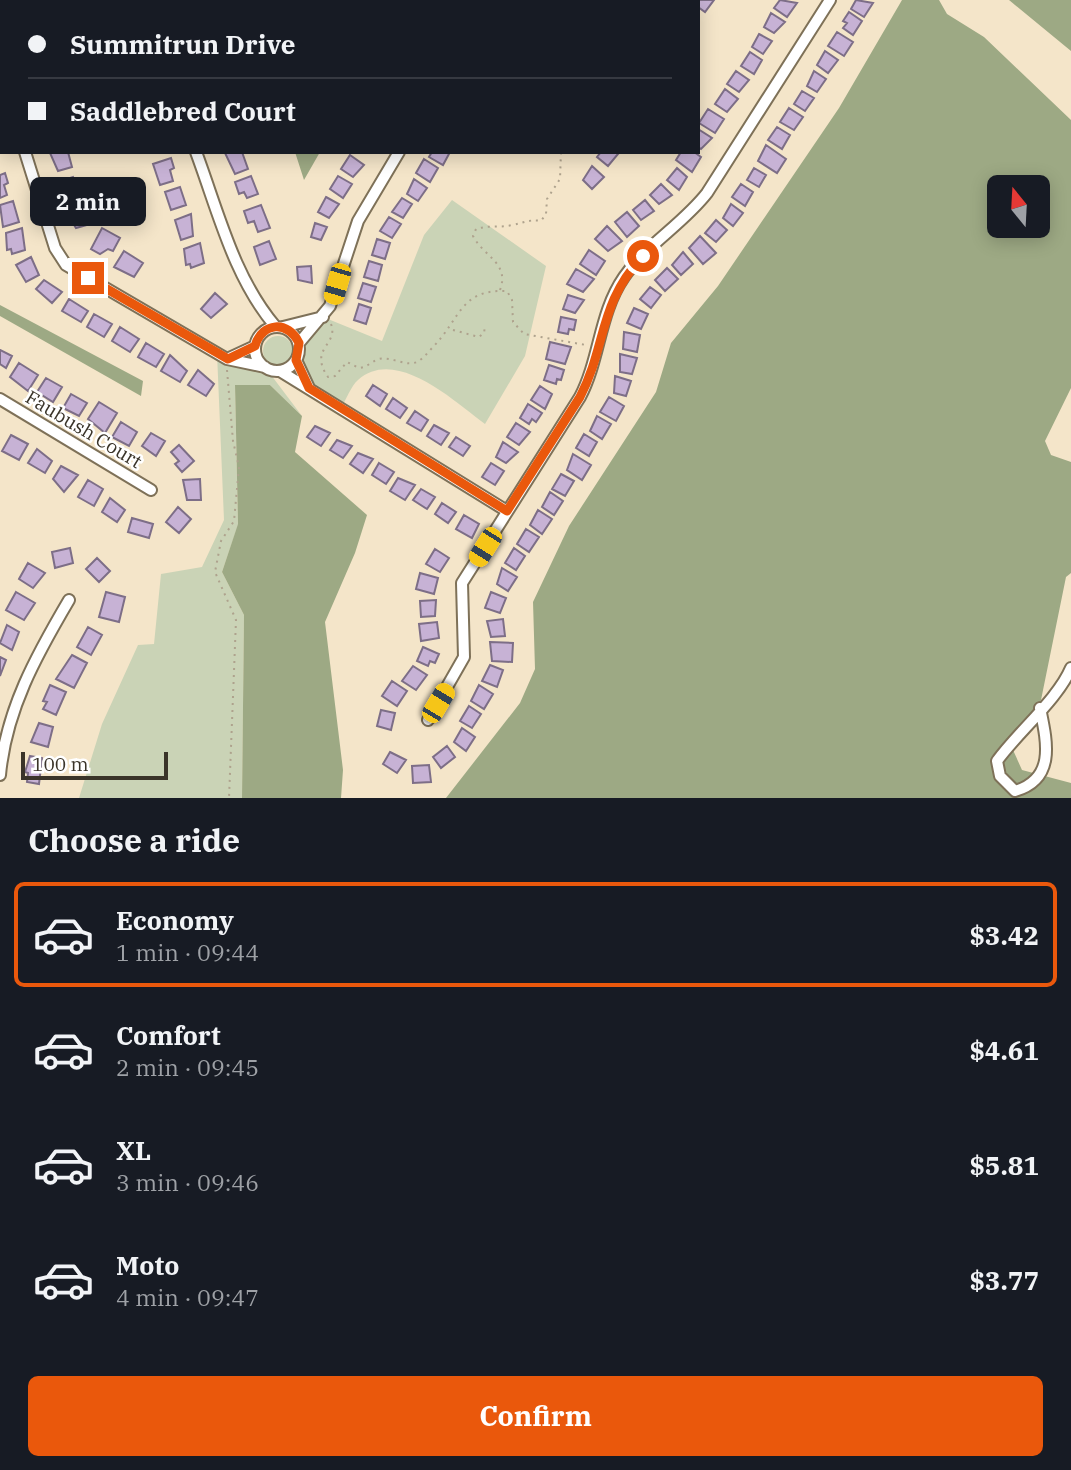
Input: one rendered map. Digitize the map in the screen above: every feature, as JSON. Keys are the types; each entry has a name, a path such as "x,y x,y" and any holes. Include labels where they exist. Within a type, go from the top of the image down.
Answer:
{"street":[{"path":"428,720 464,657 463,583 588,382 608,309 624,276 707,193 830,0"},
{"path":"26,154 55,248 66,265 228,359 280,371 507,511"},
{"path":"197,154 244,281 258,306 279,327 296,336 299,343"},
{"path":"309,388 296,360 299,343 330,306 358,221 399,154"},
{"path":"258,306 256,355 265,368"},
{"path":"228,359 256,343 268,328 323,317"},
{"path":"280,371 296,360"},
{"name":"Faubush Court","path":"0,399 151,489"},
{"path":"0,775 7,728 20,690 69,600"},
{"path":"1040,708 1047,757 1042,774 1028,788 1015,792 1000,776 997,761 1040,708 1066,681 1071,668"}],"path":[{"path":"500,291 504,278 501,268 473,236 476,229 514,225 524,219 541,221 546,214 547,199 559,179 561,154"},
{"path":"323,317 334,326 332,336 320,352 320,365 328,377 335,376 347,362 359,368 379,359 410,363 419,361 451,329 463,305 474,296 500,291 507,291 512,300 513,322 524,334 597,347"},
{"path":"451,329 479,337 484,333 485,326"},
{"path":"228,359 233,441 239,467 234,522 221,541 215,572 236,620 229,798"}],"green space":[{"path":"902,0 939,0 947,14 984,37 1071,120 1071,388 1045,441 1051,455 1071,462 1071,573 1066,577 1041,700 1013,750 1022,770 1071,783 1071,798 446,798 520,703 535,669 533,602 569,526 656,392 671,343 718,286 839,108"},
{"path":"1009,0 1071,0 1071,51"},
{"path":"296,154 319,154 304,180"},
{"path":"452,200 546,266 525,356 485,424 442,391 407,373 390,369 373,371 358,380 341,408 309,388 296,360 299,343 323,317 382,341 424,235"},
{"path":"0,305 143,381 141,396 0,316"},
{"path":"278,336 284,337 292,345 292,357 284,365 278,366 272,365 264,357 263,351 264,345 272,337"},
{"path":"217,353 265,367 302,416 270,385 235,385 238,525 222,572 244,615 242,798 79,798 102,724 138,645 154,644 161,574 202,567 224,520"},
{"path":"235,385 270,385 302,416 295,452 367,515 355,553 325,622 343,770 341,798 242,798 244,615 222,572 238,524"}],"building":[{"path":"700,0 714,0 705,12 700,8"},
{"path":"780,0 797,3 787,17 774,8"},
{"path":"856,0 873,3 864,17 851,9"},
{"path":"849,12 862,21 853,35 843,28 847,23 843,21"},
{"path":"771,13 785,22 774,33 764,27"},
{"path":"837,32 853,42 844,56 828,46"},
{"path":"759,34 772,41 763,54 752,47"},
{"path":"825,51 838,60 828,73 817,65"},
{"path":"750,52 762,60 754,74 741,66"},
{"path":"736,71 749,80 739,92 727,84"},
{"path":"814,71 826,79 817,92 807,86"},
{"path":"725,89 738,99 727,112 715,104"},
{"path":"802,91 814,98 805,111 794,104"},
{"path":"789,108 803,117 794,130 780,122"},
{"path":"708,109 724,119 715,133 700,121"},
{"path":"777,127 790,135 782,149 768,140"},
{"path":"700,130 712,138 700,148"},
{"path":"766,145 786,159 777,173 758,161"},
{"path":"50,154 69,154 72,167 58,171"},
{"path":"225,154 243,154 248,169 235,174"},
{"path":"431,154 449,154 443,165 429,157"},
{"path":"599,154 618,154 608,166 597,157"},
{"path":"680,154 697,154 701,157 692,172 676,160"},
{"path":"350,155 364,165 353,177 341,169"},
{"path":"171,158 174,168 170,170 173,181 160,185 153,164"},
{"path":"424,159 438,168 430,182 416,173"},
{"path":"592,166 604,177 592,189 583,180"},
{"path":"677,168 687,177 679,190 667,180"},
{"path":"754,168 766,175 759,187 747,180"},
{"path":"5,173 7,195 0,198 0,175"},
{"path":"251,176 258,194 247,198 244,192 239,194 235,182"},
{"path":"338,176 352,184 343,198 330,189"},
{"path":"73,177 79,196 63,201 61,181"},
{"path":"414,179 427,188 418,201 407,194"},
{"path":"661,184 672,195 659,204 650,195"},
{"path":"741,184 753,192 745,206 732,197"},
{"path":"180,187 186,205 171,210 165,192"},
{"path":"326,197 339,204 329,218 318,212"},
{"path":"402,198 412,204 403,218 392,212"},
{"path":"645,200 654,211 641,220 633,210"},
{"path":"13,201 19,222 3,227 0,205"},
{"path":"83,204 90,224 76,228 65,210"},
{"path":"731,204 743,213 733,226 723,218"},
{"path":"261,205 270,228 258,232 254,221 248,223 244,211"},
{"path":"627,212 639,226 627,237 615,222"},
{"path":"191,214 193,236 181,240 175,220"},
{"path":"389,217 401,224 392,238 380,231"},
{"path":"716,220 727,230 716,242 705,233"},
{"path":"315,223 327,227 321,240 311,237"},
{"path":"607,226 622,241 608,251 595,239"},
{"path":"22,228 25,250 12,254 11,249 7,250 6,233"},
{"path":"102,228 120,238 113,251 108,249 100,254 91,249"},
{"path":"700,236 716,253 703,264 689,248"},
{"path":"377,239 390,243 385,259 372,255"},
{"path":"269,241 276,259 260,265 254,247"},
{"path":"200,243 204,263 191,268 190,264 186,265 184,249"},
{"path":"589,250 605,261 596,275 580,264"},
{"path":"124,251 143,263 134,277 114,267"},
{"path":"683,252 693,264 681,275 672,265"},
{"path":"31,257 39,275 26,282 16,265"},
{"path":"369,261 382,265 378,281 364,277"},
{"path":"311,266 312,283 298,280 297,267"},
{"path":"667,268 678,279 665,291 655,280"},
{"path":"576,269 594,279 583,292 567,284"},
{"path":"44,280 62,292 52,303 36,289"},
{"path":"363,283 376,287 371,302 358,298"},
{"path":"650,287 661,295 651,308 640,299"},
{"path":"215,293 227,304 211,318 201,309"},
{"path":"568,295 584,300 575,313 563,309"},
{"path":"69,299 88,311 81,322 62,311"},
{"path":"359,304 371,308 366,324 354,320"},
{"path":"634,308 648,314 641,329 627,323"},
{"path":"94,314 112,324 104,337 87,327"},
{"path":"561,317 576,320 574,330 569,329 568,334 558,332"},
{"path":"120,327 139,339 130,352 112,341"},
{"path":"624,332 640,335 637,352 623,349"},
{"path":"550,342 571,347 565,364 546,359"},
{"path":"146,343 164,354 156,367 138,357"},
{"path":"0,350 12,356 6,368 0,364"},
{"path":"620,354 637,358 632,374 620,372"},
{"path":"170,355 187,371 180,382 161,371"},
{"path":"19,363 38,375 28,391 10,377"},
{"path":"549,365 564,370 561,380 557,379 556,384 544,380"},
{"path":"198,370 214,384 206,396 188,385"},
{"path":"615,376 631,381 626,396 614,393"},
{"path":"46,378 62,387 53,402 37,392"},
{"path":"373,385 387,394 380,406 366,396"},
{"path":"540,386 552,394 545,409 531,400"},
{"path":"71,394 87,403 79,416 63,408"},
{"path":"609,397 624,406 616,421 600,412"},
{"path":"393,398 407,408 400,418 386,409"},
{"path":"99,402 117,413 105,433 88,419"},
{"path":"528,404 542,413 536,422 532,419 529,424 520,418"},
{"path":"415,411 428,420 421,431 407,423"},
{"path":"597,416 611,424 602,439 590,431"},
{"path":"121,422 137,432 129,446 112,437"},
{"path":"516,423 530,432 519,445 507,437"},
{"path":"434,425 449,433 441,445 427,436"},
{"path":"315,426 330,433 321,446 307,437"},
{"path":"151,433 165,441 156,456 142,446"},
{"path":"584,434 597,442 589,456 576,448"},
{"path":"11,435 28,444 19,460 2,451"},
{"path":"456,437 470,446 463,456 449,447"},
{"path":"337,440 352,446 343,458 330,450"},
{"path":"503,442 518,452 506,463 496,457"},
{"path":"179,445 194,461 182,472 175,464 179,461 171,452"},
{"path":"37,449 52,461 45,473 28,463"},
{"path":"358,453 373,459 363,473 350,464"},
{"path":"573,454 591,465 582,480 567,470"},
{"path":"379,463 394,472 386,484 372,475"},
{"path":"491,463 504,471 495,485 482,477"},
{"path":"61,466 78,475 64,492 53,479"},
{"path":"561,474 574,481 565,496 552,489"},
{"path":"398,478 415,485 405,500 390,491"},
{"path":"200,479 201,500 187,500 183,480"},
{"path":"88,480 103,489 94,506 78,497"},
{"path":"421,489 435,497 427,509 413,500"},
{"path":"550,492 563,501 554,515 542,507"},
{"path":"110,498 125,510 117,522 102,512"},
{"path":"442,503 456,512 448,523 435,514"},
{"path":"178,507 191,519 179,533 166,522"},
{"path":"538,510 552,519 542,534 530,525"},
{"path":"464,515 479,524 472,538 456,529"},
{"path":"132,518 153,524 149,538 128,532"},
{"path":"526,529 539,537 529,552 517,544"},
{"path":"70,548 73,563 55,568 52,552"},
{"path":"514,548 525,556 516,570 505,563"},
{"path":"435,549 449,558 440,572 426,564"},
{"path":"97,558 110,571 99,582 86,569"},
{"path":"28,563 45,573 33,588 19,579"},
{"path":"502,568 517,577 508,591 497,584"},
{"path":"420,573 438,578 434,594 416,589"},
{"path":"16,592 35,603 24,620 6,610"},
{"path":"106,592 125,597 119,622 99,617"},
{"path":"491,592 506,598 500,613 485,608"},
{"path":"436,600 435,616 421,617 420,601"},
{"path":"503,619 505,636 491,637 487,621"},
{"path":"437,622 439,638 421,641 419,624"},
{"path":"7,625 19,632 12,650 0,643"},
{"path":"88,627 102,635 91,655 77,647"},
{"path":"490,642 513,643 512,662 492,661"},
{"path":"423,647 439,654 435,663 430,661 428,666 417,661"},
{"path":"72,655 87,663 74,688 56,679"},
{"path":"0,657 6,660 0,676"},
{"path":"490,665 503,670 497,687 482,681"},
{"path":"413,666 427,675 416,690 402,681"},
{"path":"392,681 407,691 397,706 382,696"},
{"path":"50,685 66,692 56,715 43,709 47,702 43,701"},
{"path":"479,685 493,694 484,709 471,701"},
{"path":"469,706 481,714 472,728 460,721"},
{"path":"381,710 395,713 391,730 377,726"},
{"path":"39,723 53,727 48,747 31,742"},
{"path":"462,728 475,737 466,751 454,742"},
{"path":"447,746 455,757 441,768 433,757"},
{"path":"390,752 406,760 397,773 383,764"},
{"path":"30,756 42,758 39,784 27,782 28,773 25,772"},
{"path":"429,765 431,782 413,783 412,766"}],"route":[{"path":"88,278 228,359 255,346 261,333 268,328 275,326 290,330 299,343 296,360 309,388 507,511 588,382 615,292 624,276 643,256"}]}
